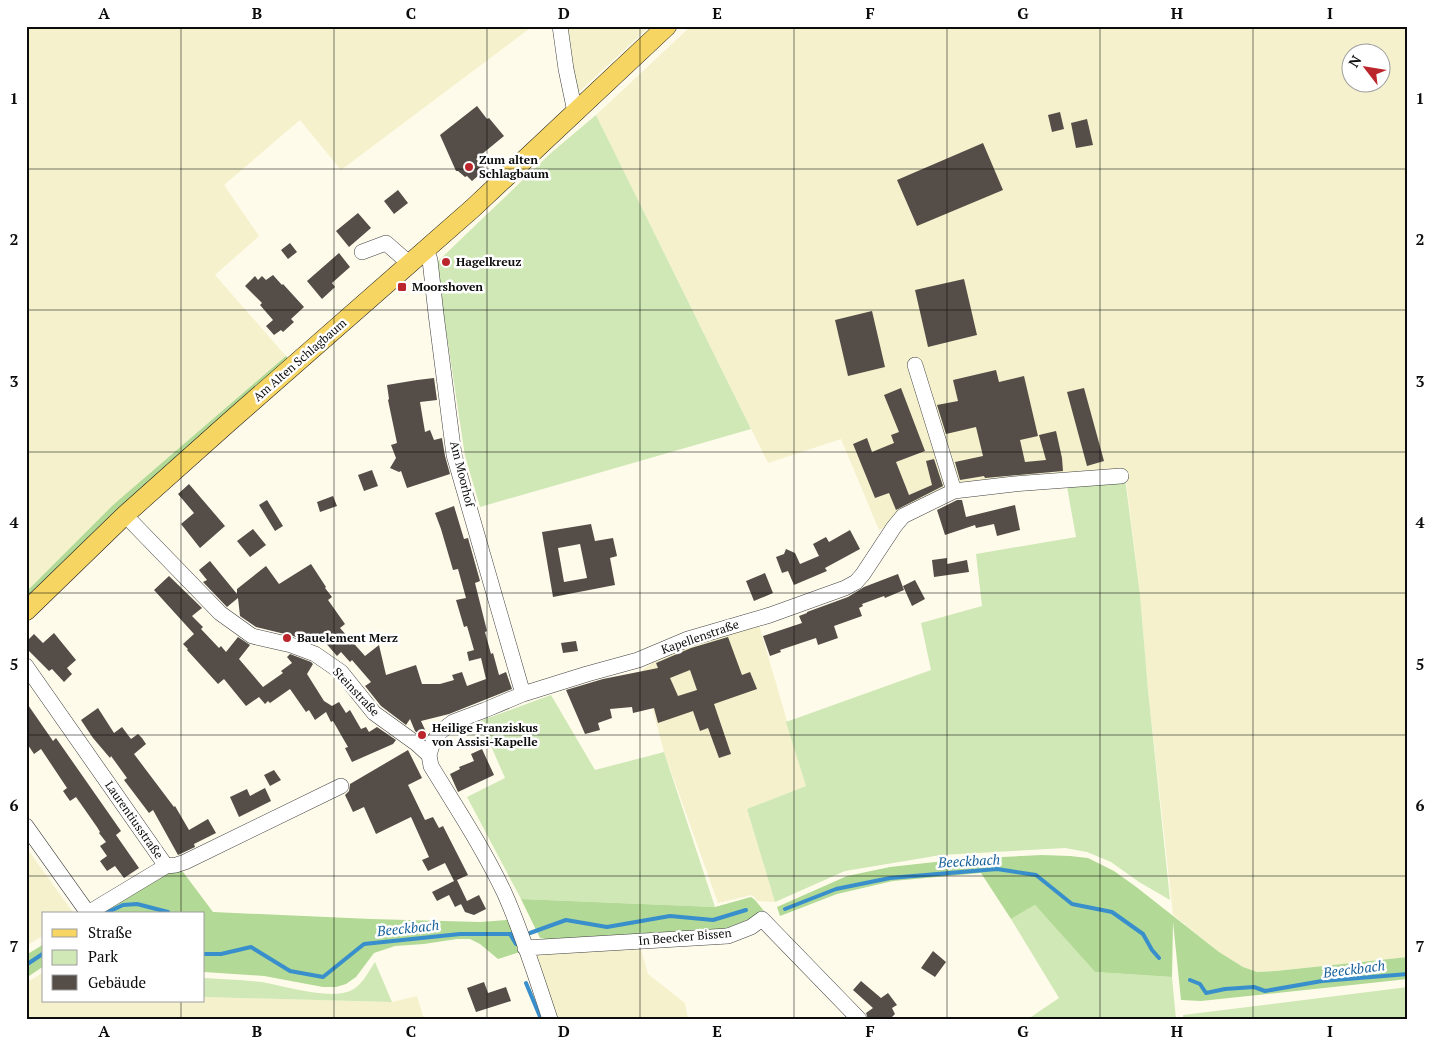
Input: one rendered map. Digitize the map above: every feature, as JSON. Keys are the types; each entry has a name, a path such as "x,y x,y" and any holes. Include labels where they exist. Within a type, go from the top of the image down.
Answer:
{"main road":[{"name":"Am Alten Schlagbaum","path":"26,611 125,515 473,208 667,26"}],"street":[{"path":"560,26 575,112"},
{"path":"362,252 386,243 410,264"},
{"name":"Am Moorhof","path":"426,249 430,260 454,455 523,694"},
{"path":"915,365 954,491"},
{"name":"Kapellenstraße","path":"429,755 433,742 440,732 454,722 523,694 638,660 688,639 770,615 856,582 903,516 954,491 1014,484 1121,476"},
{"name":"Steinstraße","path":"125,515 220,613 252,636 291,645 315,654 341,672 374,713 418,744 429,755 431,766 474,836 504,893 550,1019"},
{"name":"Laurentiusstraße","path":"26,666 166,866 184,862 341,786"},
{"path":"26,826 87,912"},
{"path":"90,912 166,866"},
{"name":"In Beecker Bissen","path":"525,948 728,936 751,928 762,919 859,1019"}],"shaded area":[{"path":"26,26 533,26 341,170 300,120 224,185 259,236 215,275 286,356 113,505 26,592"},
{"path":"557,26 650,26 567,103"},
{"path":"691,26 1408,26 1408,957 1257,972 1243,967 1219,952 1173,915 1148,690 1140,595 1125,472 963,494 933,505 879,530 841,439 768,463 596,115"},
{"path":"759,625 806,786 747,809 775,902 758,901 752,895 718,903 664,752 642,670 654,662 696,643"},
{"path":"26,847 73,912 42,912 42,936 26,946"},
{"path":"640,946 648,974 685,1003 688,1019 553,1019 530,952"},
{"path":"42,973 42,1002 205,1002 205,997 392,1002 417,996 424,1019 26,1019 26,983"}],"green space":[{"path":"596,115 751,429 480,507 465,456 436,263 552,152"},
{"path":"286,356 290,361 26,600 26,592 113,505"},
{"path":"1125,478 1140,595 1170,900 1139,882 1111,862 1087,852 1065,848 941,855 845,871 775,902 747,809 806,786 786,722 931,670 921,623 982,606 976,554 1076,537 1067,487"},
{"path":"551,695 595,770 664,752 715,907 521,899 467,797 505,778 480,721"},
{"path":"1042,855 1088,858 1114,871 1219,952 1243,967 1257,972 1408,957 1408,979 1201,1001 1181,1000 1173,922 1172,977 1095,972 1035,905 1011,919 981,873 893,881 837,894 780,916 777,907 847,876 890,867 962,859"},
{"path":"180,868 213,912 480,922 518,919 520,952 498,959 480,944 470,939 395,946 374,953 356,977 346,984 336,987 323,987 264,976 205,972 205,912 96,912 150,878"},
{"path":"751,897 764,911 757,916 724,929 552,940 540,938 521,899 715,907"},
{"path":"1035,905 1095,972 1172,977 1176,1019 1028,1019 1059,998 1011,919"},
{"path":"42,945 42,967 26,978 26,955"},
{"path":"375,962 392,1002 205,997 205,978 262,982 331,994 350,991 358,986"},
{"path":"1408,987 1408,1019 1183,1019 1183,1015"}],"building":[{"path":"477,106 504,136 476,159 486,169 472,181 467,176 465,177 456,171 440,135"},
{"path":"1060,112 1064,129 1052,132 1048,115"},
{"path":"1087,119 1093,145 1076,148 1071,123"},
{"path":"983,143 1003,190 917,226 897,180"},
{"path":"398,190 408,203 394,214 384,201"},
{"path":"358,213 371,228 349,247 336,231"},
{"path":"290,243 297,252 288,259 281,250"},
{"path":"339,253 350,267 332,283 335,287 322,299 307,281"},
{"path":"273,275 304,307 291,319 294,322 283,332 281,330 274,335 266,326 273,320 260,305 262,303 245,286 255,276 258,280 262,276 266,280"},
{"path":"964,279 977,335 928,347 915,290"},
{"path":"872,311 885,367 848,376 835,320"},
{"path":"996,370 999,382 1024,376 1038,436 1020,440 1025,462 1046,460 1039,435 1056,431 1063,471 985,478 984,476 960,480 955,462 983,456 976,427 946,434 937,405 958,401 953,380"},
{"path":"434,378 437,400 420,402 425,432 430,430 434,440 442,438 450,474 407,488 401,471 390,468 396,458 391,445 397,443 388,400 387,385"},
{"path":"901,388 925,451 896,462 909,495 932,485 926,461 934,459 943,486 896,510 889,493 875,498 853,444 867,438 872,452 894,443 891,435 899,432 884,395"},
{"path":"1084,388 1104,461 1087,466 1067,392"},
{"path":"372,470 378,486 364,491 358,475"},
{"path":"189,484 225,526 200,548 181,524 194,513 178,494"},
{"path":"333,496 337,506 320,512 317,502"},
{"path":"267,500 283,526 275,531 259,505"},
{"path":"957,500 962,500 966,517 1015,505 1020,530 997,536 994,524 976,528 975,525 945,535 937,510"},
{"path":"454,506 464,539 468,538 480,581 475,583 491,654 493,653 499,675 506,672 512,689 449,714 421,721 427,734 424,738 415,731 410,719 406,725 381,706 365,686 371,682 352,660 350,662 341,652 337,656 318,634 313,643 256,627 240,616 238,598 227,607 203,582 207,580 199,570 210,561 237,594 237,589 266,566 279,584 311,564 332,597 328,600 345,624 340,628 365,656 379,645 386,675 416,665 422,684 440,684 454,680 452,675 462,672 467,686 486,679 481,658 469,661 467,652 474,650 467,626 464,627 456,600 466,598 458,569 453,570 435,513"},
{"path":"591,524 595,541 613,538 617,556 610,558 615,585 553,597 542,532","holes":["580,544 587,578 564,582 558,548"]},
{"path":"253,529 266,545 250,557 237,541"},
{"path":"850,530 860,549 825,568 827,571 794,585 788,571 782,573 776,557 784,554 786,549 795,553 800,564 819,556 813,544 826,537 829,542"},
{"path":"947,558 947,564 967,560 969,572 934,577 932,560"},
{"path":"765,573 773,593 754,601 746,581"},
{"path":"898,574 904,590 885,598 884,596 862,604 863,606 859,608 862,616 834,626 838,638 818,645 816,638 780,650 781,652 770,656 763,636 802,623 799,616 848,597 864,587"},
{"path":"169,576 202,608 192,616 203,627 201,629 219,648 221,646 226,652 238,637 250,645 239,659 263,687 283,673 281,671 292,663 287,657 290,654 311,662 313,664 307,674 324,701 332,706 339,702 346,713 350,710 361,729 366,727 369,732 377,727 396,740 393,744 352,762 345,748 348,747 326,712 315,720 309,710 306,712 290,689 270,703 268,701 265,704 259,697 246,706 224,679 218,684 183,644 194,634 154,590"},
{"path":"915,580 925,599 912,606 903,586"},
{"path":"54,633 76,660 67,668 72,674 64,682 52,669 49,671 26,648 26,642 34,634 43,643"},
{"path":"728,637 742,675 750,672 757,689 714,704 731,754 719,758 708,728 700,731 693,711 658,723 654,708 633,713 632,707 610,709 612,718 598,723 600,730 585,734 566,690 603,679 658,668 656,663 691,648","holes":["690,670 697,690 678,696 670,678"]},
{"path":"576,641 578,651 563,653 561,643"},
{"path":"26,702 53,741 56,738 121,831 116,835 139,868 124,878 115,866 107,871 100,861 107,856 100,846 106,842 97,827 76,797 70,801 63,791 67,788 41,749 34,754 26,742"},
{"path":"98,708 114,733 122,727 131,739 138,734 142,738 146,744 134,754 175,806 189,830 208,819 216,833 194,844 195,847 178,855 153,810 149,813 124,780 127,778 111,756 110,758 93,738 81,720"},
{"path":"482,749 494,775 458,792 450,774 460,769 459,767 474,761 471,754"},
{"path":"408,750 422,778 408,785 425,820 433,817 439,828 443,826 468,875 457,880 467,901 479,895 486,909 474,915 465,912 461,904 455,907 449,895 437,901 432,892 454,881 445,863 428,871 422,860 429,857 411,817 376,834 364,807 353,812 345,795 349,791 350,784"},
{"path":"274,770 281,780 270,786 264,775"},
{"path":"265,788 271,801 239,817 230,797 247,789 250,796"},
{"path":"933,951 946,962 935,977 921,968"},
{"path":"861,981 881,998 888,993 897,1005 892,1008 895,1014 890,1019 868,1019 866,1013 873,1008 853,990"},
{"path":"484,982 488,993 506,987 511,1001 476,1012 467,988"}],"waterway":[{"name":"Beeckbach","path":"785,909 836,889 890,878 997,869 1036,875 1072,904 1112,912 1143,934 1159,958"},
{"name":"Beeckbach","path":"108,912 123,905 137,904 168,912"},
{"name":"Beeckbach","path":"530,933 566,920 607,927 670,916 713,920 746,910"},
{"name":"Beeckbach","path":"205,954 221,954 251,947 290,971 323,977 364,944 460,934 513,934"},
{"path":"510,934 516,944"},
{"name":"Beeckbach","path":"26,965 42,954"},
{"name":"Beeckbach","path":"1190,980 1200,984 1206,993 1225,989 1254,987 1265,991 1322,981 1408,974"},
{"path":"526,983 541,1019"}],"place":[{"name":"Zum alten Schlagbaum","path":"469,167"},
{"name":"Hagelkreuz","path":"446,262"},
{"name":"Moorshoven","path":"402,287"},
{"name":"Bauelement Merz","path":"287,638"},
{"name":"Heilige Franziskus von Assisi-Kapelle","path":"422,735"}]}
